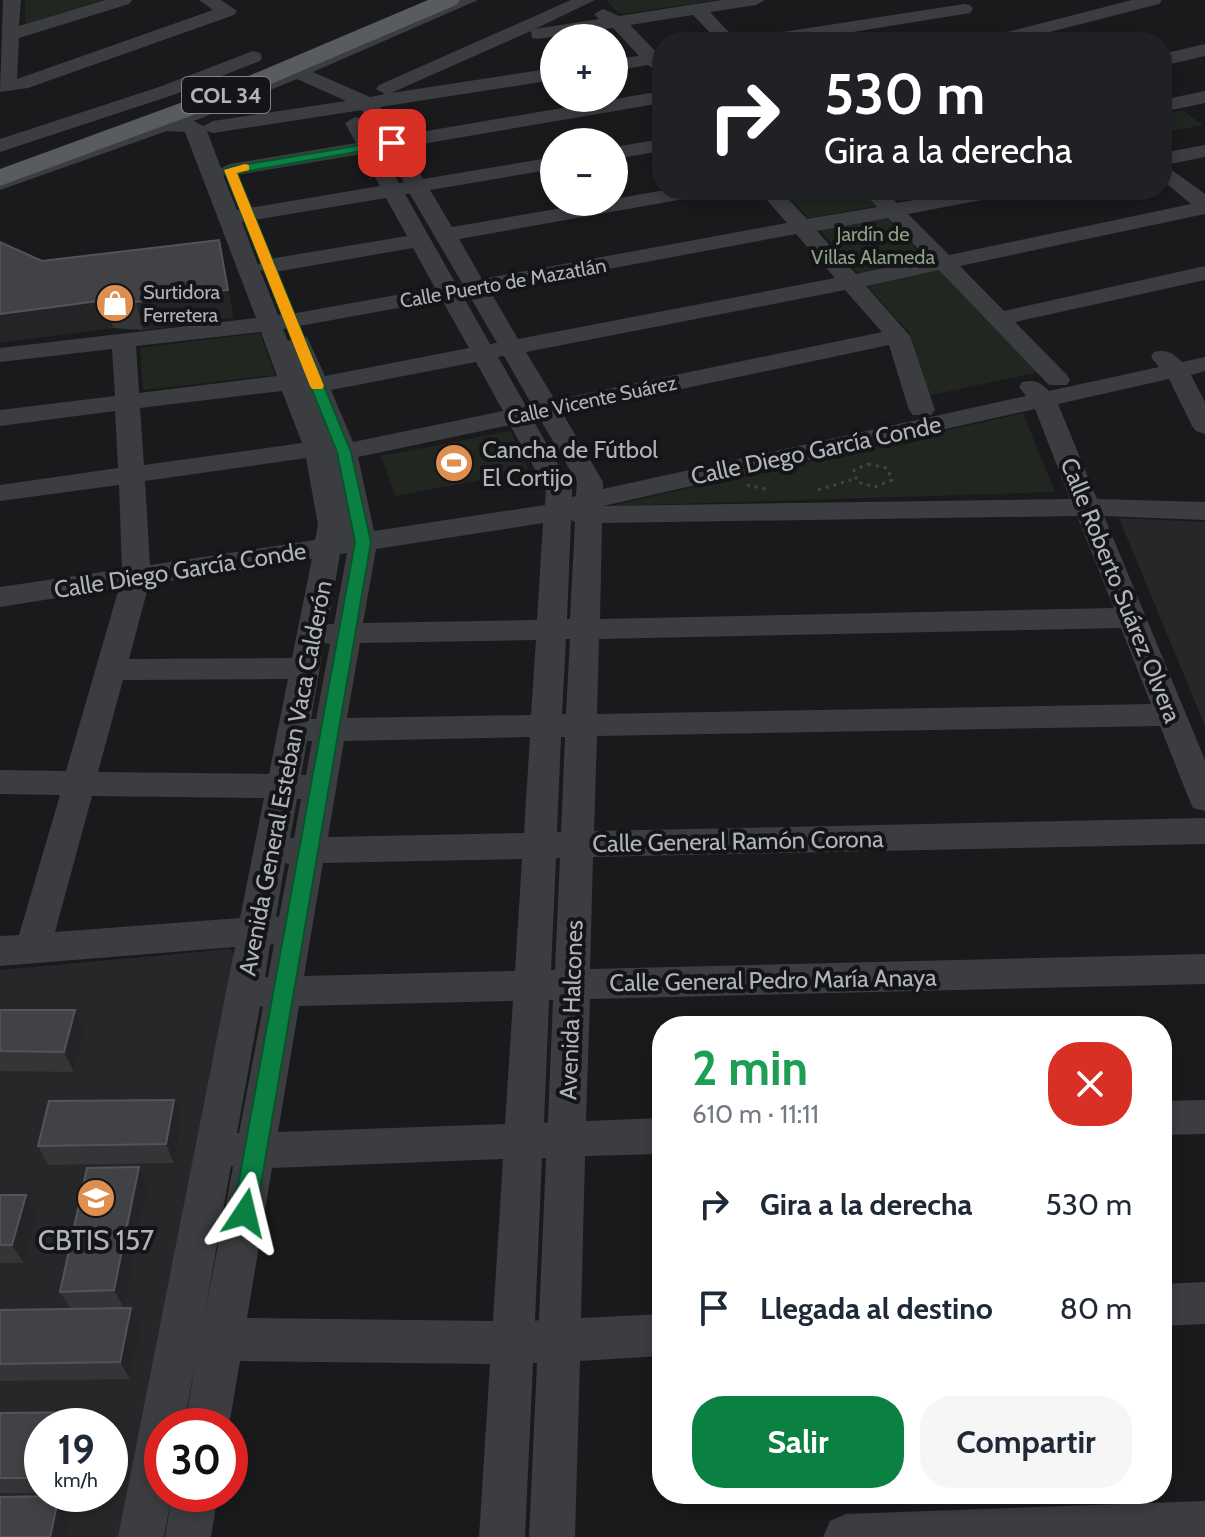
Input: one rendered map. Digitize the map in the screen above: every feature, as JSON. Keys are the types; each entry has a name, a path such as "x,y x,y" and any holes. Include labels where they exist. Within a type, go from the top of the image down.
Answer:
{"main road":[{"name":"COL 34","path":"0,167 216,90 427,0"},
{"name":"COL 34","path":"0,181 222,96 448,0"}],"street":[{"path":"12,0 3,86 21,84 228,11 208,0"},
{"path":"10,35 123,0"},
{"path":"210,119 290,76 469,0"},
{"path":"358,103 588,0 617,22 652,59"},
{"path":"498,40 756,0"},
{"path":"1081,0 1093,16"},
{"path":"1033,32 1153,0"},
{"path":"809,32 950,5 983,32"},
{"path":"697,9 719,32"},
{"path":"1172,58 1205,50"},
{"path":"0,146 166,91 253,57"},
{"path":"628,65 652,64"},
{"path":"290,76 358,103 380,145 393,190 449,293 518,415 577,500"},
{"path":"0,181 166,125 358,103 540,76"},
{"path":"1172,104 1205,97"},
{"path":"230,170 652,99"},
{"name":"Avenida General Esteban Vaca Calderón","path":"210,119 230,170 239,217"},
{"name":"Avenida General Esteban Vaca Calderón","path":"166,125 189,126 196,130 268,281 280,322 330,450 346,534 347,634 210,1408"},
{"path":"380,145 417,186 548,409 577,500"},
{"path":"628,151 652,147"},
{"path":"1172,157 1205,151"},
{"path":"239,217 540,165"},
{"path":"1172,181 1201,213"},
{"path":"1172,196 1201,213"},
{"path":"446,235 652,199"},
{"path":"778,200 898,336 922,410"},
{"path":"883,200 999,319 1044,388"},
{"name":"Calle Puerto de Mazatlán","path":"0,355 280,322 951,200"},
{"path":"0,418 304,383 483,353 1201,213"},
{"path":"268,281 420,240"},
{"path":"999,319 1205,273"},
{"name":"Calle Vicente Suárez","path":"0,493 330,450 548,409 898,336"},
{"path":"124,340 138,566 77,794 17,950 295,929"},
{"name":"Calle Diego García Conde","path":"1170,364 1205,347"},
{"path":"1170,364 1205,426"},
{"name":"Calle Diego García Conde","path":"577,500 922,410 1170,364 1205,364"},
{"name":"Calle Diego García Conde","path":"0,578 138,566 577,500 1044,388"},
{"name":"Calle Roberto Suárez Olvera","path":"1044,388 1087,507 1205,799"},
{"path":"577,500 1205,511"},
{"name":"Avenida Halcones","path":"552,1537 577,845 564,725 577,500"},
{"name":"Avenida General Esteban Vaca Calderón","path":"165,1408 312,635 346,534"},
{"name":"Calle Diego García Conde","path":"0,597 138,566"},
{"path":"312,635 1132,618"},
{"path":"112,670 306,668"},
{"path":"294,730 1171,715"},
{"name":"Avenida Halcones","path":"502,1537 540,845 564,725"},
{"path":"0,782 77,794"},
{"path":"0,803 77,794 318,796"},
{"name":"Calle General Ramón Corona","path":"271,851 1205,831"},
{"name":"Calle General Pedro María Anaya","path":"244,993 1205,969"},
{"path":"1172,1118 1205,1117"},
{"path":"214,1152 652,1136"},
{"path":"1172,1305 1205,1303"},
{"path":"179,1338 513,1343 652,1336"},
{"name":"Avenida General Esteban Vaca Calderón","path":"141,1537 146,1512"},
{"path":"188,1537 192,1512"},
{"path":"846,1537 1205,1524"}],"path":[{"path":"868,464 882,466 892,476 888,484 878,488 866,487 854,479 854,470 868,464"},
{"path":"814,491 854,479"},
{"path":"740,481 781,492"}],"shaded area":[{"path":"1119,518 1205,522 1205,726"},
{"name":"CBTIS 157","path":"230,949 237,959 152,1408 144,1408 144,1452 128,1537 0,1537 0,970"}],"green space":[{"path":"25,0 102,0 25,24"},
{"path":"606,0 717,0 623,14 618,13"},
{"path":"1182,110 1203,125 1172,131 1172,112"},
{"path":"792,200 870,200 876,206 808,218"},
{"name":"Jardín de Villas Alameda","path":"886,217 927,260 859,274 820,230"},
{"path":"939,269 1039,372 927,396 909,332 865,284"},
{"path":"260,333 275,375 143,390 140,348"},
{"path":"1023,413 1055,492 610,506"},
{"name":"Cancha de Fútbol El Cortijo","path":"510,431 529,471 395,496 381,456"}],"building":[{"path":"219,240 228,290 136,302 106,300 0,314 0,242 42,261"},
{"path":"0,1010 75,1010 64,1052 0,1051"},
{"path":"174,1100 166,1144 38,1146 49,1101"},
{"path":"139,1167 114,1290 60,1292 87,1168"},
{"path":"0,1195 26,1195 12,1245 0,1245"},
{"path":"131,1308 120,1362 0,1364 0,1310"},
{"path":"0,1413 24,1413 24,1478 0,1478"},
{"path":"0,1497 24,1497 24,1512 55,1512 50,1537 0,1537"}],"slow traffic":[{"path":"245,168 230,170 317,386"}],"place":[{"name":"Surtidora Ferretera","path":"115,303"},
{"name":"Cancha de Fútbol El Cortijo","path":"454,463"},
{"name":"CBTIS 157","path":"96,1198"}],"route":[{"path":"245,1213 363,542 344,452 230,170 392,143"}]}
